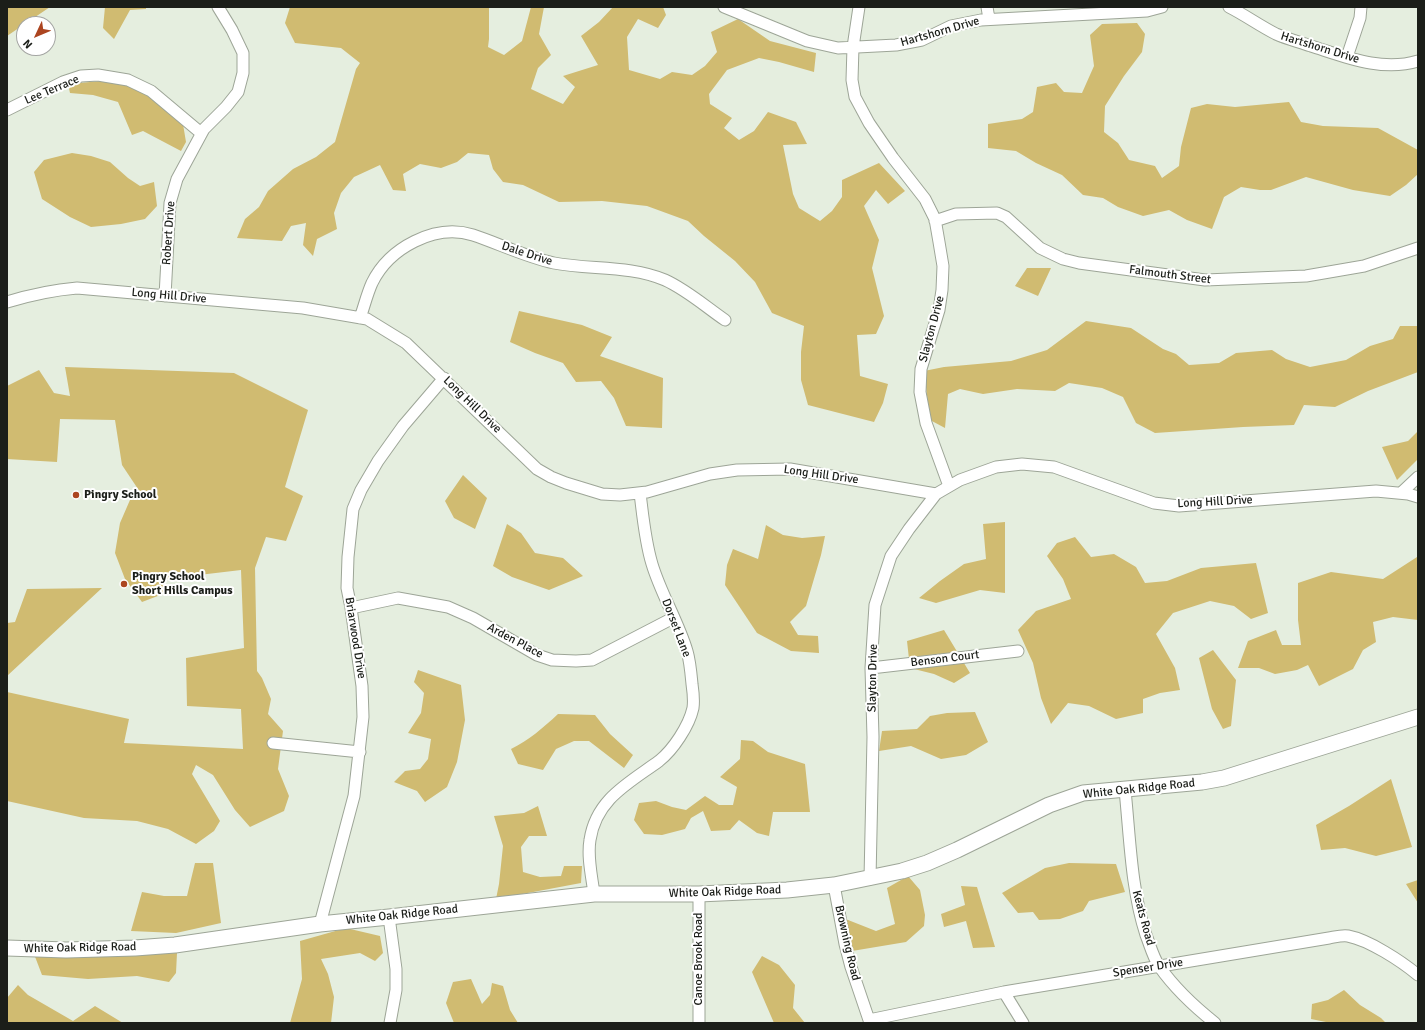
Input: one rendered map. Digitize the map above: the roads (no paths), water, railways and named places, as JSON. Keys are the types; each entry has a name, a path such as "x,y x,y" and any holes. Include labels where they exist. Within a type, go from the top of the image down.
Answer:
{"street":[{"name":"Robert Drive","path":"165,296 170,203 177,179 201,133 238,92 243,73 243,53 232,30 218,7"},
{"name":"Hartshorn Drive","path":"724,7 807,41 838,48 896,45 922,40 951,26 981,20 1147,11 1162,7"},
{"name":"Slayton Drive","path":"859,7 853,48 852,80 855,96 873,129 925,200 935,221 943,266 942,290 939,310 921,369 920,392 926,423 949,486"},
{"path":"987,7 989,19"},
{"name":"Hartshorn Drive","path":"1229,7 1277,34 1347,57 1371,63 1391,65 1409,63 1418,60"},
{"path":"1347,57 1360,18 1361,7"},
{"name":"Lee Terrace","path":"7,110 63,82 81,76 98,75 128,80 151,91 201,133"},
{"name":"Falmouth Street","path":"935,221 956,214 997,213 1006,217 1040,248 1063,259 1079,263 1205,280 1306,276 1364,266 1418,248"},
{"name":"Dale Drive","path":"360,318 372,283 390,258 423,238 454,232 472,235 553,263 628,271 664,280 684,291 725,320"},
{"name":"Long Hill Drive","path":"7,302 52,290 77,288 303,308 367,319 406,343 537,469 566,483 602,494 620,495 640,493 710,474 737,470 790,469 936,494 960,480 996,468 1022,464 1054,467 1154,503 1179,506 1376,491 1401,493 1418,497"},
{"name":"Briarwood Drive","path":"320,924 354,796 363,717 362,686 347,588 353,509 361,490 403,426 444,378"},
{"path":"1401,493 1418,477"},
{"name":"Dorset Lane","path":"594,894 589,849 590,838 595,820 605,804 634,778 660,760 673,747 687,723 693,708 692,675 687,652 652,565 646,539 640,493"},
{"name":"Slayton Drive","path":"870,879 873,737 871,668 875,605 891,556 909,529 936,494"},
{"name":"Arden Place","path":"351,608 398,598 448,607 473,618 537,656 552,660 576,661 592,660 673,618"},
{"name":"Benson Court","path":"871,668 1018,651"},
{"name":"White Oak Ridge Road","path":"7,948 66,950 135,948 320,924 594,894 699,894 787,890 834,885 870,879 927,863 1049,805 1083,793 1202,782 1224,778 1418,717"},
{"path":"273,743 360,752"},
{"name":"Keats Road","path":"1125,790 1135,890 1141,920 1151,949 1160,966 1182,992 1215,1023"},
{"name":"Browning Road","path":"834,885 845,944 851,967 870,1021"},
{"name":"Canoe Brook Road","path":"698,1023 699,894"},
{"path":"389,917 396,969 396,990 390,1023"},
{"name":"Spenser Drive","path":"870,1021 1004,992 1346,936 1361,940 1374,947 1418,975"},
{"path":"1004,992 1023,1023"}],"place":[{"name":"Pingry School","path":"76,495"},
{"name":"Pingry School Short Hills Campus","path":"124,584"}]}
